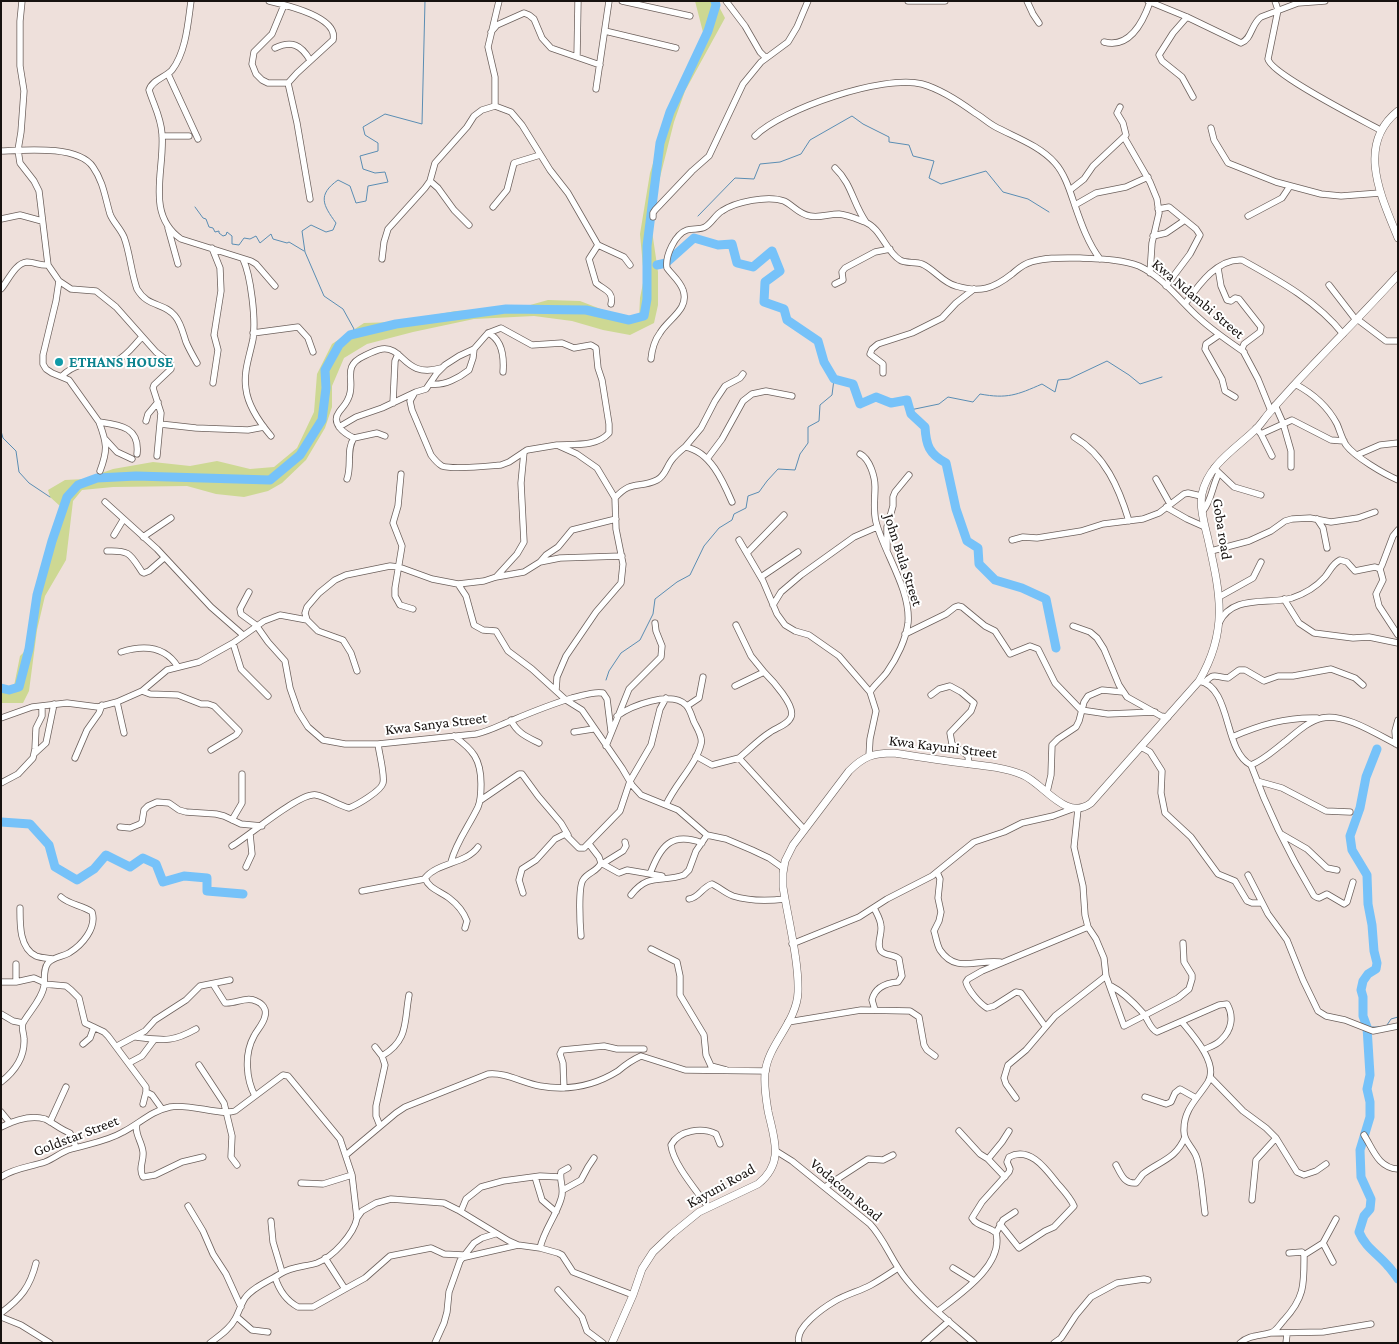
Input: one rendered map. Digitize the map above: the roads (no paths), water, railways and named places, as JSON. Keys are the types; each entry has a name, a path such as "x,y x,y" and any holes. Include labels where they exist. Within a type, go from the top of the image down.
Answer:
{"street":[{"path":"22,1 20,66 24,91 18,150 20,163 39,191 48,265 59,281 71,289 96,291 124,315 156,352 170,363 172,367 154,384 161,413 157,456"},
{"path":"178,264 167,226 160,210 158,198 163,154 162,136 159,113 149,90 152,84 168,74 180,57 191,1"},
{"path":"269,1 321,18 332,30 334,36 333,40 310,60 288,84"},
{"path":"495,106 495,77 488,52 499,1"},
{"path":"577,57 578,1"},
{"path":"596,89 609,1"},
{"path":"622,1 690,16"},
{"path":"726,1 766,58"},
{"path":"653,217 655,210 692,170 709,156 743,84 757,66 788,42 797,27 808,1"},
{"path":"908,1 944,1"},
{"path":"1027,1 1032,14 1039,23"},
{"path":"1275,1 1278,10 1268,59 1272,68 1306,90 1380,130"},
{"path":"1104,42 1120,42 1132,34 1142,22 1149,2 1187,17 1241,44 1247,40 1256,21 1298,3 1326,1"},
{"path":"284,5 272,34 254,52 252,64 256,74 262,80 268,83 288,84"},
{"path":"491,32 497,25 524,13 529,14 534,19 542,38 551,48 600,65"},
{"path":"1187,17 1159,55 1162,61 1182,77 1193,97"},
{"path":"605,31 676,48"},
{"path":"274,48 282,44 296,45 303,50 310,60"},
{"path":"168,74 198,139"},
{"path":"755,136 776,121 836,95 859,88 894,82 922,84 954,100 993,125 1023,140 1056,163 1070,190 1092,246 1100,259"},
{"path":"288,84 310,199"},
{"path":"382,259 388,229 430,181 435,163 474,116 482,110 495,106 510,112 533,140 540,155 568,193 598,245 624,257 630,265"},
{"path":"1120,107 1117,111 1125,128 1124,137 1148,177 1158,209 1153,236 1150,273"},
{"path":"1398,111 1380,130 1375,144 1375,162 1380,193 1398,238"},
{"path":"1211,128 1214,140 1228,163 1276,182 1321,194 1341,196 1380,193"},
{"path":"162,136 189,136"},
{"path":"1070,190 1084,179 1093,166 1124,137"},
{"path":"1,152 18,150 66,152 77,155 92,166 101,181 110,214 123,234 137,289 148,302 174,313 190,351 198,362"},
{"path":"493,207 507,190 514,163 540,155"},
{"path":"835,168 849,185 866,222"},
{"path":"1075,206 1092,195 1126,187 1148,177"},
{"path":"430,181 469,225"},
{"path":"1248,216 1282,198 1290,186"},
{"name":"Kwa Ndambi Street","path":"651,359 652,348 660,332 680,310 683,301 684,291 667,268 666,263 675,240 687,230 704,228 722,210 745,202 760,200 783,201 799,213 807,216 816,217 838,214 866,222 883,238 900,260 921,263 954,286 982,290 993,287 1032,261 1066,258 1125,262 1150,273 1219,335 1244,352"},
{"path":"1158,209 1169,208 1199,232 1199,239 1190,254 1166,286"},
{"path":"1,218 20,215 42,221"},
{"path":"1153,236 1166,233 1185,220"},
{"path":"167,226 181,239 243,258 256,264 275,286"},
{"path":"598,245 589,259 596,283 612,296 611,304"},
{"path":"212,248 220,268 221,291 214,335 218,350 213,384"},
{"path":"834,284 843,280 842,272 845,268 875,252 890,249"},
{"path":"243,258 248,272 253,333 245,376 246,390 255,413 272,436"},
{"path":"1185,304 1198,287 1218,268 1234,259 1242,260 1314,305 1343,334"},
{"path":"1,289 16,269 23,264 28,262 48,265"},
{"name":"Kwa Ndambi Street","path":"1218,268 1221,286 1228,300 1239,299 1261,327 1260,332 1243,345 1244,352 1273,408 1283,423 1291,451 1291,467"},
{"name":"Goba road","path":"1141,747 1202,681 1215,646 1219,623 1219,597 1205,527 1201,496 1209,475 1217,471 1226,455 1259,431 1273,408 1398,275"},
{"path":"59,281 58,296 43,355 43,364 52,372 69,380 99,422 106,440 106,449 100,471"},
{"path":"1329,286 1357,320 1386,341 1398,342"},
{"path":"883,373 883,364 870,354 875,346 912,333 942,318 956,303 974,289"},
{"path":"253,333 298,327 308,338 313,352"},
{"path":"385,436 378,433 354,438 339,427 336,418 349,399 351,369 357,359 380,349 386,349 398,354 410,366 427,372 441,368 474,348 488,333 501,328 532,345 562,343 574,348 591,345 596,348 609,432 602,439 593,442 527,450 501,465 452,467 439,464 428,449 412,410 410,400 416,392"},
{"path":"488,333 495,338 502,351 503,372"},
{"path":"1219,335 1206,344 1205,349 1222,379 1225,391 1235,397"},
{"path":"62,376 76,366 118,360 124,357 142,337"},
{"path":"431,384 445,383 469,370 474,348"},
{"path":"393,403 395,361 398,354"},
{"path":"339,427 356,417 426,389 441,368"},
{"path":"614,498 620,491 630,486 658,480 664,475 672,459 701,428 725,386 740,378 743,374"},
{"path":"1295,384 1309,393 1329,411 1338,425 1347,447 1382,473 1398,480"},
{"path":"707,459 722,439 743,401 752,394 766,391 792,396"},
{"path":"146,421 148,414 158,402"},
{"path":"1272,456 1259,431 1292,420 1334,442 1344,441"},
{"path":"99,422 120,426 132,432 138,445 137,454"},
{"path":"160,424 196,428 248,430 264,426"},
{"path":"1074,437 1091,449 1110,473 1118,487 1129,522"},
{"path":"347,479 350,467 351,444 354,438"},
{"path":"106,440 118,452 132,460"},
{"path":"1358,454 1380,445 1398,443"},
{"path":"556,690 557,677 566,656 596,612 620,583 623,564 617,538 614,498 598,468 577,454 557,445"},
{"path":"685,447 698,450 707,459 727,490 732,502"},
{"path":"496,577 517,554 524,542 521,482 524,452"},
{"name":"John Bula Street","path":"860,454 868,462 875,482 874,512 877,528 904,595 908,616 905,634 897,656 888,671 870,692"},
{"path":"1217,471 1234,487 1261,495"},
{"path":"1203,511 1210,502 1217,471"},
{"path":"401,474 398,506 393,521 402,542 395,588 396,601 400,605 413,609"},
{"path":"887,551 887,527 893,506 893,497 909,475"},
{"path":"1156,479 1168,505 1187,519 1205,527"},
{"path":"1012,540 1023,537 1037,538 1103,524 1129,522 1154,515 1184,494 1201,496"},
{"path":"105,502 195,588 211,607 244,635"},
{"path":"1210,551 1249,541 1292,519 1317,519 1332,522 1358,518 1375,512"},
{"path":"747,553 784,515"},
{"path":"143,537 171,518"},
{"path":"357,671 352,653 342,640 318,631 307,620 305,613 312,600 335,580 356,572 382,567 399,567 432,580 458,584 484,581 524,572 558,547 572,530 616,519"},
{"path":"1317,519 1322,528 1327,548"},
{"path":"114,535 123,520"},
{"path":"773,605 781,592 800,575 854,537 877,528"},
{"path":"1398,530 1393,536 1380,569 1383,580 1377,591 1376,598 1398,635"},
{"path":"739,540 761,577 776,614 785,625 817,640 839,656 870,692 876,711 870,739 869,756"},
{"path":"108,551 122,550 130,554 144,573 164,558"},
{"path":"761,577 798,552"},
{"path":"540,562 560,558 622,556"},
{"path":"1219,623 1227,611 1237,606 1300,595 1324,578 1332,566 1340,560 1347,562 1355,571 1380,569"},
{"path":"1219,597 1253,578 1261,562"},
{"path":"458,584 466,596 474,625 483,630 494,630 498,633 508,651 532,669 566,700 582,710 641,795 678,810 707,834 726,839 752,850 769,858 783,868"},
{"name":"Kwa Sanya Street","path":"249,592 240,609 240,614 256,625 285,662 294,702 301,716 313,732 323,740 378,744 489,731 511,720 586,693 603,693 607,699 611,731"},
{"path":"1284,599 1299,623 1314,633 1353,638 1369,637 1385,642 1398,643"},
{"path":"905,634 946,614 955,607 962,607 985,626 995,631 1010,654 1030,646 1038,649 1055,683 1081,710 1108,714 1155,712"},
{"path":"1,718 23,710 54,704 102,706 117,702 142,691 166,670 199,662 244,635 264,620 280,616 307,620"},
{"path":"606,746 629,689 661,658 662,646 655,623"},
{"path":"696,756 712,764 739,758 770,732 791,718 791,708 777,685 750,656 736,625"},
{"path":"1072,626 1090,632 1097,638 1104,649 1123,692 1132,701 1168,717"},
{"path":"233,642 242,669 268,696"},
{"path":"121,652 139,648 156,649 168,654 178,666"},
{"path":"1202,681 1215,675 1228,678 1239,670 1244,670 1264,681 1278,676 1293,676 1331,669 1355,678 1363,685"},
{"path":"735,686 764,672"},
{"path":"687,706 699,698 703,677"},
{"path":"1202,681 1209,684 1218,697 1240,754 1246,763 1250,765 1302,876 1315,896 1319,898 1327,894 1344,904 1347,902 1353,882"},
{"path":"931,695 939,689 950,686 974,703 971,711 950,734 952,744 958,750 967,754 969,764"},
{"path":"1047,792 1051,775 1052,745 1058,738 1076,727 1084,702 1088,696 1102,690 1123,692"},
{"path":"142,691 150,694 178,695 201,704 214,706 239,731 236,735 211,750"},
{"path":"617,716 625,710 666,698 677,700 687,706 701,739 696,756 666,804"},
{"path":"480,800 522,774 561,823 568,835 579,848 584,848 598,832 618,815 630,781 650,745 660,708 666,698"},
{"path":"117,702 124,733"},
{"path":"1,783 18,774 29,764 34,754 46,743 54,704"},
{"path":"34,754 36,728 42,716 42,706"},
{"path":"75,758 87,730 102,706"},
{"path":"1232,737 1273,722 1301,718 1335,718 1356,724 1397,745"},
{"path":"1250,765 1263,759 1303,728 1321,718"},
{"path":"511,720 513,726 520,733 538,743"},
{"path":"1397,745 1395,731 1398,720"},
{"path":"574,732 593,728"},
{"path":"451,862 455,849 480,800 481,778 479,763 470,750 454,736"},
{"path":"232,846 297,801 311,795 317,795 349,808 360,802 380,788 384,782 378,744"},
{"path":"792,944 845,924 874,908 937,872 974,842 1004,832 1022,823 1053,816 1091,803 1141,747 1150,752 1162,771 1161,793 1165,813 1191,837 1218,874 1235,881 1247,901 1262,903"},
{"name":"Kwa Kayuni Street","path":"776,1151 774,1130 766,1094 766,1072 771,1055 788,1022 798,994 798,978 785,898 783,868 787,856 804,829 849,771 860,761 880,753 1002,769 1022,774 1060,803 1075,809"},
{"path":"739,758 804,829"},
{"path":"232,820 242,803 242,774"},
{"path":"1257,781 1282,788 1326,812 1350,812"},
{"path":"120,827 130,828 140,824 144,810 157,802 169,803 179,810 186,812 216,814 248,825 262,826"},
{"path":"1075,809 1074,847 1081,878 1085,915 1088,927 1096,939 1104,958 1106,976 1124,1026 1178,998 1189,989 1192,975 1184,962 1183,943"},
{"path":"246,867 252,854 250,834"},
{"path":"631,895 642,884 657,878 680,877 686,873 696,851 707,834"},
{"path":"1282,834 1307,848 1327,868 1337,870"},
{"path":"523,893 519,880 522,869 536,860 559,836 568,835"},
{"path":"650,874 660,852 678,838 702,843"},
{"path":"581,936 582,881 602,864 623,851 626,846 625,842"},
{"path":"589,844 599,856 602,864 619,873 627,870 666,877"},
{"path":"362,891 425,879 429,873 471,855 478,848"},
{"path":"937,872 940,879 938,898 941,912 934,931 940,950 959,965 988,962 1002,963"},
{"path":"1248,875 1274,924 1287,940 1303,980 1318,1010 1326,1016 1345,1020 1373,1031 1398,1026"},
{"path":"425,879 433,889 452,900 462,912 467,921 465,928"},
{"path":"689,899 712,884 734,896 765,900 785,898"},
{"path":"1,1082 16,1069 20,1062 24,1047 23,1023 39,997 44,983 46,965 53,959 69,953 75,948 86,936 93,922 92,912 88,908 67,902 61,897"},
{"path":"20,908 21,933 28,948 35,955 53,959"},
{"path":"874,908 881,927 880,948 885,954 894,955 899,959 902,976 898,982 884,984 875,992 872,1000 875,1010"},
{"path":"1045,1026 1020,993 1016,992 994,1006 987,1008 979,1003 966,982 968,979 1002,963 1088,927"},
{"path":"651,949 677,962 680,976 680,995 704,1035 706,1056 709,1064 730,1071"},
{"path":"16,964 16,982"},
{"path":"1016,1098 1006,1084 1004,1073 1008,1066 1026,1050 1045,1026 1069,1004 1106,976"},
{"path":"1,982 16,982 34,978 44,983 66,986 71,990 79,998 85,1023 104,1032 117,1046 146,1087 144,1104"},
{"path":"117,1046 146,1031 159,1017 186,1000 200,986 230,980"},
{"path":"213,984 226,1003 250,999 259,1002 265,1009 265,1016 252,1040 248,1058 249,1082 255,1096"},
{"path":"1111,986 1125,995 1144,1014 1152,1029 1157,1032 1219,1005 1227,1004 1232,1014 1232,1022 1220,1042 1204,1050"},
{"path":"382,1056 395,1047 402,1036 405,1029 409,995"},
{"path":"788,1022 861,1010 910,1011 915,1013 920,1019 926,1050 935,1056"},
{"path":"1,1014 13,1021 23,1023"},
{"path":"1182,1022 1204,1050 1210,1070 1210,1077 1190,1105 1184,1131 1187,1144 1197,1157 1206,1213"},
{"path":"83,1044 90,1038 94,1027"},
{"path":"135,1037 170,1040 196,1029"},
{"path":"128,1063 142,1056 154,1040"},
{"path":"564,1088 563,1063 560,1054 562,1050 604,1046 617,1049 644,1049"},
{"path":"375,1047 386,1065 376,1106 376,1116 380,1126"},
{"path":"346,1154 405,1107 488,1074 498,1074 541,1086 564,1088 590,1085 641,1056 685,1070 766,1072"},
{"path":"199,1065 220,1095 232,1136 231,1157 237,1164"},
{"path":"210,1343 234,1321 240,1307 249,1294 282,1272 294,1267 316,1263 325,1258 349,1237 354,1230 357,1218 352,1175 339,1136 288,1076 283,1075 235,1111 226,1112"},
{"path":"1210,1077 1244,1111 1276,1138 1297,1172 1304,1176 1326,1164"},
{"path":"50,1122 66,1087"},
{"path":"1145,1097 1166,1104 1171,1102 1175,1093 1180,1089 1196,1098"},
{"path":"146,1092 152,1095 162,1109"},
{"name":"Goldstar Street","path":"1,1177 8,1172 47,1162 66,1150 116,1136 162,1109 191,1107 226,1112"},
{"path":"1,1112 10,1122"},
{"path":"1,1127 10,1122 34,1118 44,1119 70,1133 76,1148"},
{"path":"137,1124 136,1130 143,1152 141,1173 143,1177 155,1175 182,1162 203,1157"},
{"path":"708,1207 673,1155 671,1145 679,1136 690,1131 699,1130 711,1131 716,1134 720,1144"},
{"path":"959,1131 1005,1177"},
{"path":"988,1159 1009,1131"},
{"path":"1364,1135 1380,1162 1387,1167 1398,1169"},
{"path":"1116,1165 1125,1180 1136,1183 1142,1174 1180,1148 1185,1137"},
{"path":"1252,1200 1252,1184 1256,1160 1276,1138"},
{"name":"Vodacom Road","path":"776,1151 825,1187 876,1230 898,1268 916,1291 974,1343"},
{"name":"Kayuni Road","path":"612,1343 633,1296 642,1269 653,1252 684,1223 708,1207 758,1184 765,1178 773,1166 776,1151"},
{"path":"996,1233 992,1229 977,1224 972,1218 982,1202 1010,1171 1007,1162 1009,1157 1019,1154 1026,1155 1039,1163 1047,1170 1074,1206 1054,1227 1019,1248 1000,1224"},
{"path":"825,1187 868,1159 883,1160 893,1155"},
{"path":"563,1190 581,1180 594,1158"},
{"path":"540,1248 562,1199 563,1190 560,1172 568,1168"},
{"path":"301,1183 323,1184 352,1175"},
{"path":"461,1211 466,1199 481,1187 503,1181 535,1177 560,1177"},
{"path":"535,1177 542,1200 556,1212"},
{"path":"357,1218 362,1211 376,1203 391,1199 444,1203 461,1211 495,1234 518,1245 540,1248 562,1255 573,1272 633,1296"},
{"path":"188,1206 203,1230 213,1254 226,1274 240,1307"},
{"path":"938,1311 974,1282 995,1256 998,1247 996,1233 1000,1224 1015,1212"},
{"path":"1304,1254 1322,1243 1336,1219"},
{"path":"270,1221 273,1242 282,1272"},
{"path":"436,1343 447,1312 450,1286 462,1256 479,1240 495,1234"},
{"path":"1322,1243 1333,1262"},
{"path":"275,1277 278,1286 285,1296 298,1307 313,1307 365,1278 390,1256 431,1248 444,1254 462,1256 518,1245"},
{"path":"1289,1253 1302,1252 1304,1254"},
{"path":"1271,1333 1292,1311 1300,1298 1305,1280 1304,1254"},
{"path":"325,1258 345,1289"},
{"path":"36,1263 31,1280 25,1291 1,1315 50,1343"},
{"path":"799,1343 800,1330 808,1321 835,1301 870,1286 898,1268"},
{"path":"953,1268 974,1282"},
{"path":"1054,1343 1061,1338 1091,1297 1117,1283 1148,1280"},
{"path":"558,1290 582,1317 587,1331 603,1343"},
{"path":"236,1316 252,1330 268,1332"},
{"path":"924,1343 950,1322"},
{"path":"1240,1343 1244,1339 1259,1334 1323,1332 1371,1324"},
{"path":"1286,1343 1287,1334"}],"waterway":[{"path":"350,335 354,329 343,309 324,296 305,252 302,231 311,225 326,232 333,230 336,223 328,211 324,200 331,185 338,180 350,186 356,203 366,201 368,186 388,182 385,172 375,173 363,169 360,156 378,151 378,143 365,135 363,127 385,114 422,124 425,1"},
{"path":"1,688 9,690 19,687 29,649 37,595 52,541 67,497 78,485 97,478 136,476 270,480 300,455 322,420 326,388 325,370 339,345 350,335 396,324 506,309 586,310 629,320 644,316 647,299 647,246 660,143 670,112 708,31 716,5 715,1"},
{"path":"698,216 735,178 754,179 760,164 780,162 801,154 810,140 852,116 863,124 889,137 889,142 909,145 913,156 934,161 929,178 941,184 986,171 1003,192 1028,199 1049,212"},
{"path":"195,207 203,218 206,219 209,227 213,228 215,232 219,231 223,236 227,232 232,236 232,244 239,245 244,238 250,239 256,236 260,243 271,234 273,239 289,242 304,251"},
{"path":"657,265 666,263 694,238 718,245 732,244 737,263 753,267 772,251 780,271 765,282 764,302 784,309 787,320 818,341 824,362 834,379 853,384 860,404 876,397 891,403 907,400 911,414 925,427 926,439 932,452 946,463 956,509 967,541 978,548 979,564 995,580 1022,588 1046,599 1056,648"},
{"path":"910,410 939,404 948,397 973,402 980,394 1012,395 1042,384 1055,392 1058,380 1069,379 1107,361 1140,384 1162,377"},
{"path":"606,680 609,671 621,653 640,640 653,614 655,599 677,582 690,575 704,546 719,528 732,520 734,514 746,508 748,496 759,492 778,469 795,470 800,454 808,443 808,427 819,421 820,405 832,395 834,379"},
{"path":"1,431 3,438 16,451 19,472 29,483 50,497"},
{"path":"1377,749 1366,777 1360,808 1350,836 1352,850 1367,875 1368,904 1377,963 1376,969 1368,974 1363,981 1361,990 1363,1016 1367,1027 1370,1075 1367,1089 1370,1102 1370,1117 1360,1150 1361,1177 1371,1199 1370,1209 1364,1216 1359,1232 1368,1246 1398,1279"},
{"path":"1,822 30,824 49,845 55,867 77,880 94,869 106,855 130,867 143,858 156,864 163,882 184,876 207,878 207,891 243,894"},
{"path":"1387,1025 1391,1019 1398,1017"},
{"path":"1368,1027 1379,1027"}],"place":[{"name":"ETHANS HOUSE","path":"59,362"}]}
